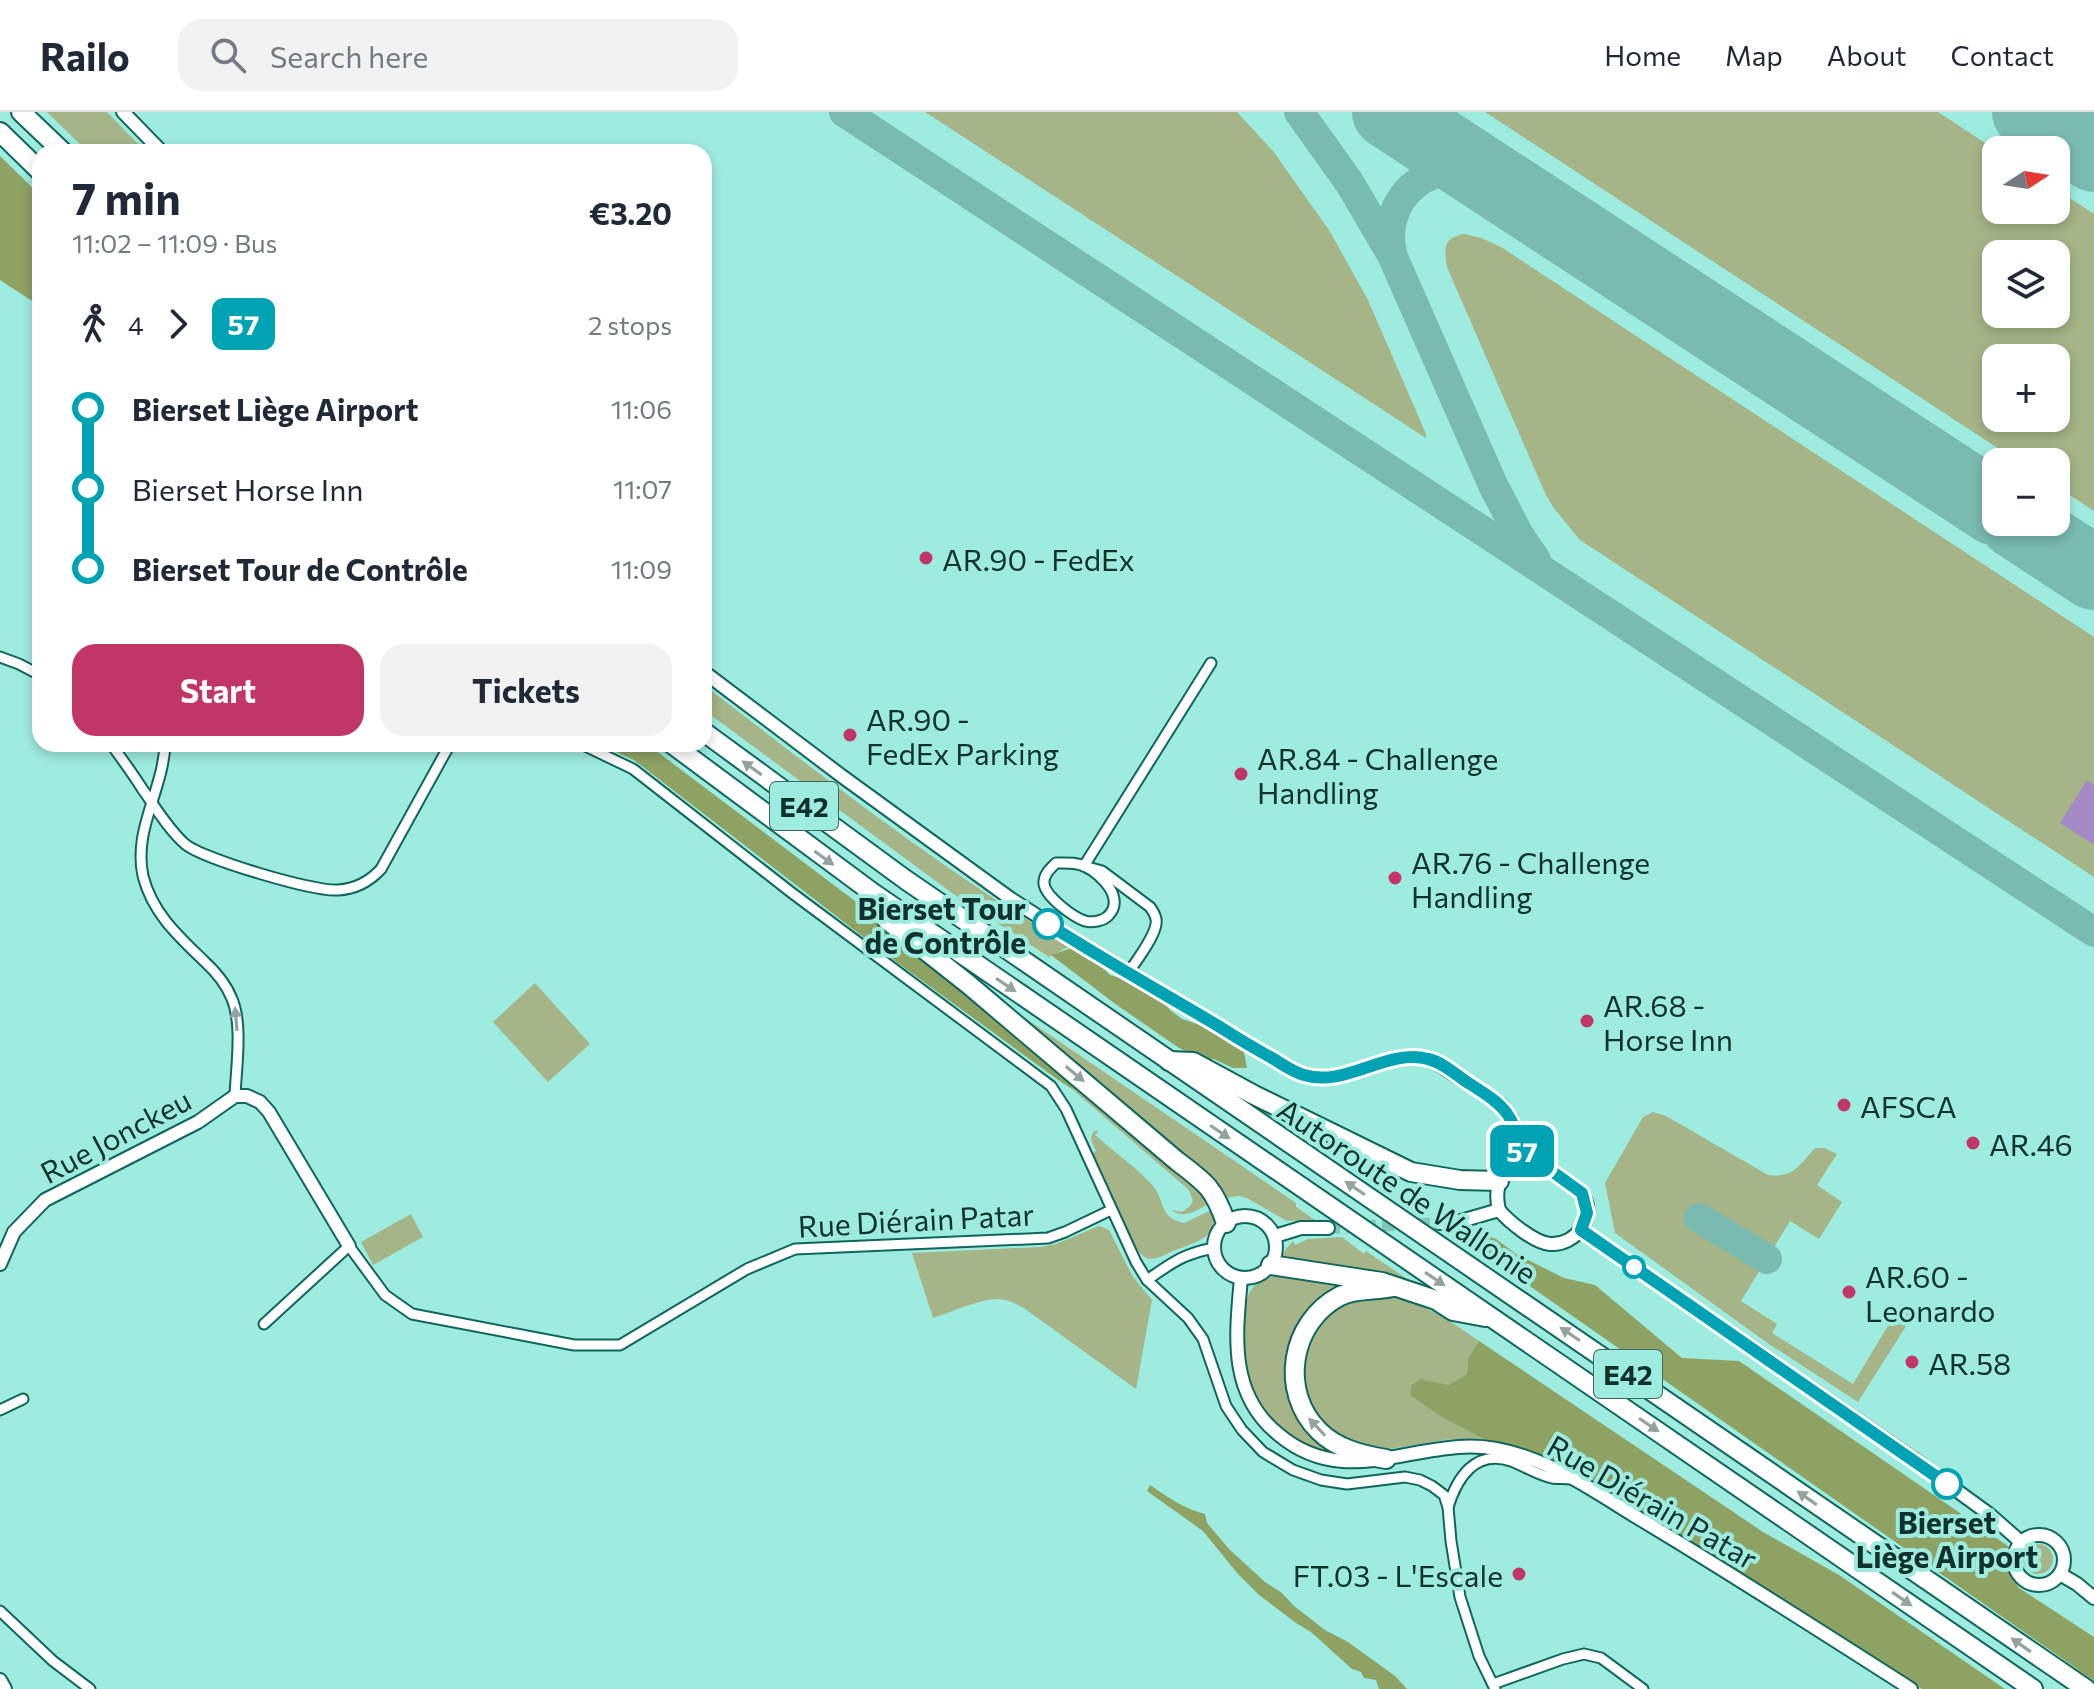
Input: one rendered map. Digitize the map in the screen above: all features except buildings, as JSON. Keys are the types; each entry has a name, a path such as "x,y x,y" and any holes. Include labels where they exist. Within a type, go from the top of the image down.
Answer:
{"highway":[{"path":"21,112 55,144"},
{"path":"0,132 32,163"},
{"name":"Autoroute de Wallonie","path":"712,738 906,880 2086,1689"},
{"name":"Autoroute de Wallonie","path":"683,752 873,893 2033,1689"},
{"path":"873,893 887,920 1208,1185 1226,1223"},
{"path":"1168,1061 1193,1062 1411,1172 1444,1179 1499,1181"},
{"path":"1271,1265 1373,1280 1418,1293 1453,1311 1491,1318"},
{"path":"1386,1459 1346,1448 1319,1431 1300,1403 1294,1376 1298,1342 1314,1316 1330,1302 1349,1292 1393,1287"}],"street":[{"path":"123,112 154,144"},
{"path":"0,657 32,671"},
{"path":"1084,866 1211,663"},
{"path":"712,678 843,777 1058,930 1303,1075 1334,1077 1397,1059 1431,1059 1501,1105 1517,1132 1523,1159"},
{"path":"116,752 152,804 189,847 208,857 320,889 338,890 353,888 370,880 387,861 445,752"},
{"path":"164,752 141,840 140,859 144,880 160,916 215,971 233,1000 237,1016 235,1096"},
{"path":"599,752 645,777 792,893 1051,1086 1066,1109 1128,1247 1147,1280 1188,1318 1203,1339 1226,1406 1242,1430 1263,1452 1293,1470 1321,1480 1347,1484 1405,1477 1420,1480 1444,1495 1460,1597 1479,1656 1494,1686 1584,1654 1601,1658 1643,1689"},
{"path":"1084,866 1106,881 1114,906 1111,914 1094,922 1084,920 1049,896 1044,883 1047,872 1056,863 1068,863 1084,866 1102,871 1154,913 1156,926 1153,934 1129,972"},
{"name":"Rue Diérain Patar","path":"235,1096 247,1096 260,1102 269,1112 349,1246 385,1295 412,1314 574,1345 620,1345 747,1269 795,1249 1048,1238 1111,1210"},
{"name":"Rue Jonckeu","path":"0,1264 14,1232 45,1200 198,1122 235,1096"},
{"path":"1523,1159 1535,1159 1582,1193 1587,1213 1581,1230 1567,1242 1540,1242 1499,1210 1499,1181 1504,1172 1523,1159"},
{"path":"1440,1223 1461,1221 1499,1210"},
{"path":"1254,1217 1263,1221 1275,1236 1275,1256 1271,1265 1258,1275 1241,1278 1228,1272 1215,1255 1215,1238 1234,1218 1254,1217"},
{"path":"1275,1236 1301,1228 1328,1228"},
{"path":"1581,1230 1912,1458 1989,1514 2022,1543"},
{"path":"264,1324 349,1246"},
{"path":"1147,1280 1178,1258 1214,1248"},
{"name":"Rue Diérain Patar","path":"1241,1278 1238,1363 1245,1389 1259,1414 1277,1434 1307,1453 1341,1462 1363,1462 1460,1446 1479,1446 1521,1455 1547,1465 1705,1558 1911,1689"},
{"path":"0,1410 23,1399"},
{"path":"1448,1507 1461,1476 1482,1461 1500,1458 1552,1478 1573,1479"},
{"path":"2036,1536 2052,1539 2063,1555 2060,1574 2054,1580 2036,1585 2020,1576 2015,1559 2016,1550 2022,1543 2036,1536"},
{"path":"2060,1574 2094,1598"},
{"path":"0,1611 53,1661 90,1689"},
{"path":"0,1680 5,1689"}],"green space":[{"path":"47,112 107,112 138,144 80,144"},
{"path":"925,112 1237,112 1273,151 1329,230 1368,300 1426,438"},
{"path":"1485,112 1938,112 1982,141 1982,224 2070,224 2070,198 2094,214 2094,511 2070,495 2070,448 1998,448"},
{"path":"0,156 32,187 32,301 0,280"},
{"path":"1464,234 1501,247 2094,637 2094,877 1580,540 1545,493 1447,267 1446,245 1452,238"},
{"path":"712,691 929,854 1070,946 1049,957 952,893 712,716"},
{"path":"616,752 658,752 888,926 1078,1084 1072,1089 1057,1079 884,953 634,760"},
{"path":"1072,948 1110,975 1152,988 1182,1019 1212,1029 1243,1047 1247,1068 1233,1068 1214,1059 1202,1059 1179,1048 1051,955"},
{"path":"535,983 590,1044 548,1082 493,1022"},
{"path":"984,990 1296,1203 1296,1207 1315,1220 1287,1221 1247,1198 1225,1198"},
{"path":"1078,1084 1144,1140 1210,1203 1186,1214 1171,1210 1182,1212 1190,1206 1193,1201 1189,1190 1072,1089"},
{"path":"1653,1112 1666,1116 1768,1175 1790,1173 1815,1148 1837,1154 1817,1185 1842,1202 1819,1239 1790,1221 1741,1301 1777,1324 1772,1333 1853,1384 1901,1304 1915,1312 1858,1402 1766,1342 1615,1233 1605,1183 1643,1117"},
{"path":"1099,1130 1095,1135 1153,1186 1170,1217 1184,1223 1214,1209 1213,1227 1209,1233 1158,1258 1143,1256 1134,1244 1093,1153 1096,1151 1092,1136 1094,1131"},
{"path":"411,1214 423,1237 373,1265 361,1242"},
{"path":"1099,1226 1109,1230 1133,1277 1152,1300 1136,1389 1024,1308 1009,1301 982,1301 933,1318 912,1253 1040,1247 1056,1244"},
{"path":"1471,1233 1496,1239 1516,1254 1564,1278 1595,1285 1682,1358 1739,1361 2008,1546 2007,1567 2019,1588 2094,1637 2094,1681 1471,1245"},
{"path":"1342,1237 1410,1281 1280,1261 1293,1241 1295,1245 1308,1239"},
{"path":"1278,1275 1351,1286 1335,1293 1288,1374 1341,1455 1312,1447 1287,1432 1271,1418 1251,1384 1245,1346 1247,1301 1256,1284"},
{"path":"1381,1294 1433,1312 1479,1341 1468,1358 1467,1374 1448,1385 1445,1419 1483,1439 1451,1439 1377,1451 1335,1437 1311,1412 1300,1379 1309,1333 1340,1302"},
{"path":"1479,1341 1763,1532 1839,1575 2005,1689 1922,1689 1582,1476 1523,1449 1483,1439 1445,1419 1410,1395 1412,1385 1420,1379 1448,1385 1467,1374 1468,1358"},
{"path":"1150,1485 1183,1506 1205,1514 1207,1523 1229,1549 1265,1582 1325,1630 1348,1642 1395,1676 1407,1689 1379,1689 1376,1680 1364,1678 1361,1672 1352,1669 1311,1632 1259,1595 1203,1531 1147,1491"},
{"path":"2038,1544 2044,1545 2052,1553 2052,1565 2044,1573 2038,1574 2032,1573 2024,1565 2023,1559 2024,1553 2032,1545"}],"shaded area":[{"path":"2087,780 2094,785 2094,845 2060,823"}],"taxiway":[{"path":"844,112 2094,932"},
{"path":"1299,112 1349,182 1392,255 1493,485 1536,560"},
{"path":"1392,253 1392,220 1406,193 1418,182 1447,171 1464,171 1504,187"},
{"path":"1699,1218 1767,1259"}],"runway":[{"path":"1389,112 1982,500"},
{"path":"2029,112 2094,155"},
{"path":"2037,536 2094,573"}],"tunnel":[{"path":"1328,1228 1440,1223"}],"bus line":[{"name":"57","path":"1048,924 1303,1075 1334,1077 1397,1059 1431,1059 1501,1105 1517,1132 1523,1159 1535,1159 1582,1193 1587,1213 1581,1230 1947,1484"}],"place":[{"name":"AR.90 - FedEx","path":"926,558"},
{"name":"AR.90 - FedEx Parking","path":"850,735"},
{"name":"AR.84 - Challenge Handling","path":"1241,774"},
{"name":"AR.76 - Challenge Handling","path":"1395,878"},
{"name":"Bierset Tour de Contrôle","path":"1048,924"},
{"name":"AR.68 - Horse Inn","path":"1587,1021"},
{"name":"AFSCA","path":"1844,1105"},
{"name":"AR.46","path":"1973,1143"},
{"name":"AR.60 - Leonardo","path":"1849,1292"},
{"name":"AR.58","path":"1912,1362"},
{"name":"Bierset Liège Airport","path":"1947,1484"},
{"name":"FT.03 - L'Escale","path":"1519,1574"}]}
